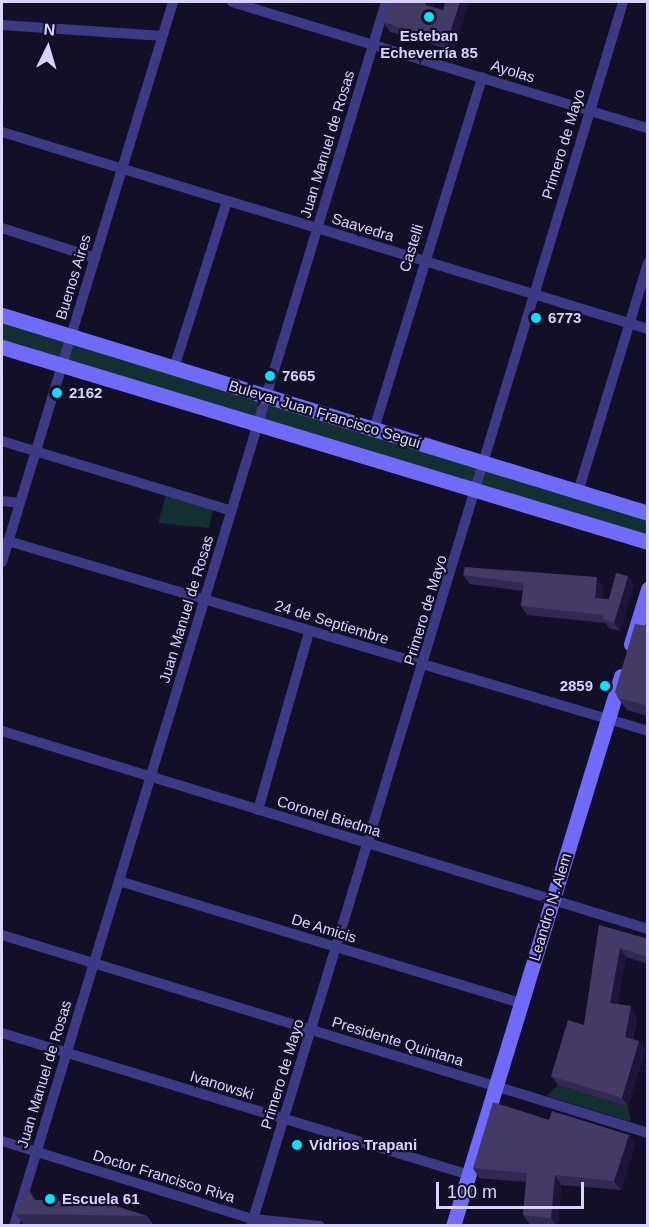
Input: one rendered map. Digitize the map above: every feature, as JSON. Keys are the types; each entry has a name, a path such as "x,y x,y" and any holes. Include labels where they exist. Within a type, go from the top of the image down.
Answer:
{"main road":[{"name":"Bulevar Juan Francisco Seguí","path":"2,315 267,394 648,513"},
{"name":"Bulevar Juan Francisco Seguí","path":"2,347 648,542"},
{"name":"Leandro N. Alem","path":"453,1226 648,590"}],"street":[{"name":"Buenos Aires","path":"2,562 173,2"},
{"name":"Ayolas","path":"232,2 648,128"},
{"name":"Juan Manuel de Rosas","path":"14,1226 386,2"},
{"name":"Primero de Mayo","path":"252,1222 369,844 482,463 623,2"},
{"path":"2,25 163,36"},
{"name":"Castelli","path":"374,429 423,261 482,77"},
{"name":"Saavedra","path":"2,132 648,329"},
{"path":"174,368 227,201"},
{"path":"2,228 95,258"},
{"path":"578,492 648,263"},
{"path":"2,441 232,511"},
{"path":"2,501 20,503"},
{"name":"24 de Septiembre","path":"8,541 648,731"},
{"path":"258,810 309,632"},
{"name":"Coronel Biedma","path":"2,731 648,929"},
{"name":"De Amicis","path":"119,881 521,1003"},
{"name":"Presidente Quintana","path":"2,935 648,1133"},
{"name":"Ivanowski","path":"2,1033 468,1175"},
{"name":"Doctor Francisco Riva","path":"2,1141 252,1222 320,1226"}],"green space":[{"path":"2,315 647,513 647,542 2,347"},
{"path":"166,495 213,509 209,528 158,523"},
{"path":"558,1085 628,1107 631,1122 547,1096"}],"building":[{"name":"Esteban Echeverría 85","path":"390,2 426,2 425,5 443,10 445,2 460,2 447,42 383,22"},
{"path":"465,567 597,577 595,598 609,599 616,573 628,576 614,623 603,619 604,615 521,606 524,583 463,575"},
{"path":"635,624 648,626 648,706 618,698 615,692"},
{"path":"599,925 648,939 648,957 620,948 610,1003 631,1006 625,1037 639,1041 622,1098 551,1076 568,1020 584,1025"},
{"path":"493,1102 549,1120 552,1111 629,1135 614,1181 555,1175 551,1218 523,1215 527,1173 473,1168"},
{"path":"28,1188 34,1200 104,1202 147,1216 16,1214"}],"place":[{"name":"Esteban Echeverría 85","path":"429,17"},
{"name":"6773","path":"536,318"},
{"name":"7665","path":"270,376"},
{"name":"2162","path":"57,393"},
{"name":"2859","path":"605,686"},
{"name":"Vidrios Trapani","path":"297,1145"},
{"name":"Escuela 61","path":"50,1199"}]}
